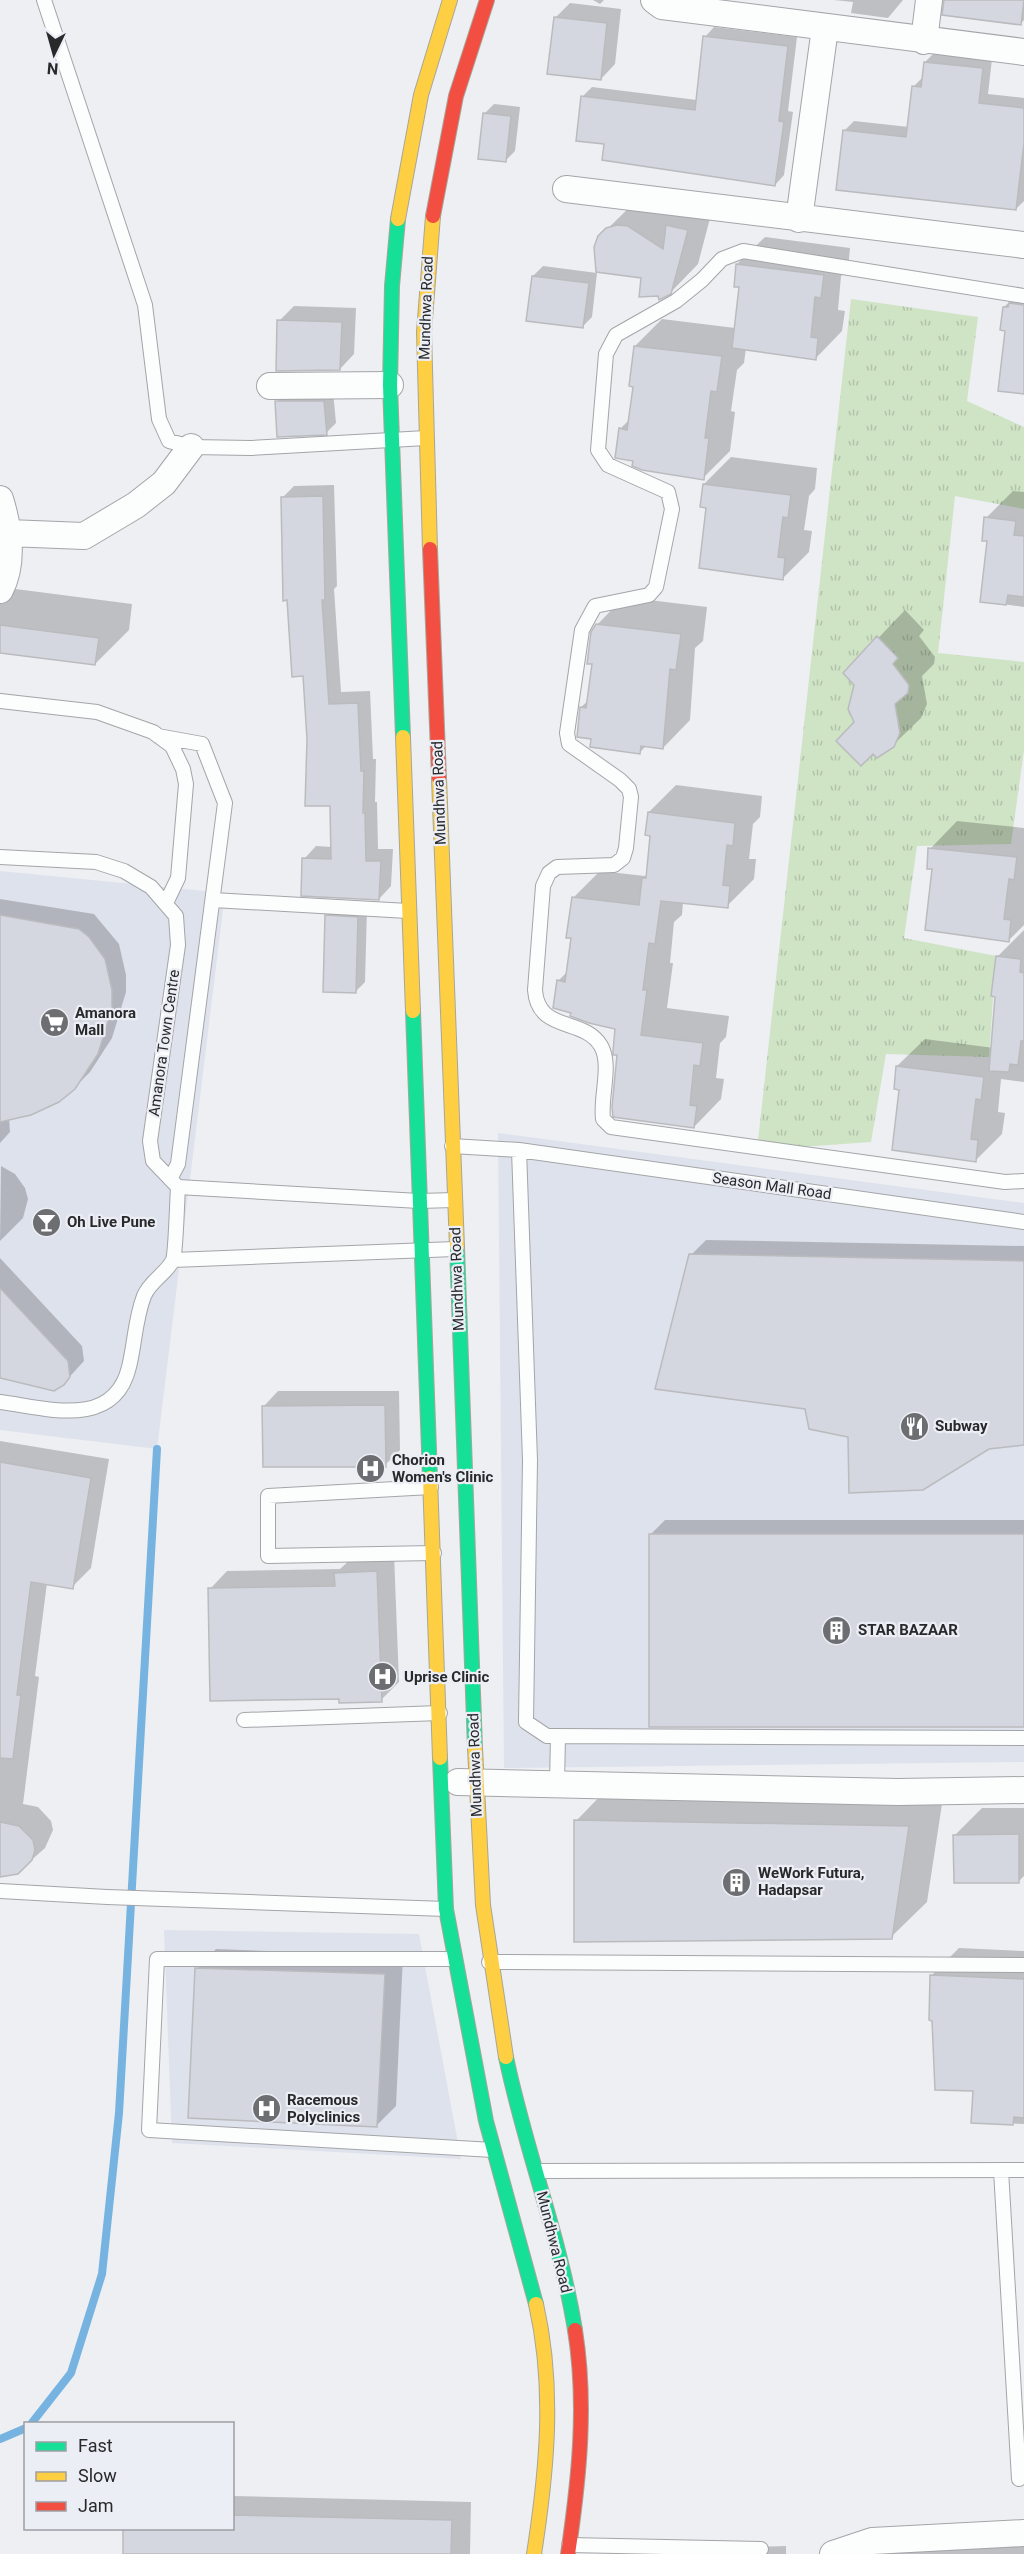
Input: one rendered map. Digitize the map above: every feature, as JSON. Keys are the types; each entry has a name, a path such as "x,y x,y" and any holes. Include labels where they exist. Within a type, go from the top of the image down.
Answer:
{"highway":[{"name":"Mundhwa Road","path":"450,0 418,99 401,186 392,261 390,385 446,1909 493,2150 539,2324 560,2346"},
{"name":"Mundhwa Road","path":"486,0 451,107 433,201 423,322 426,438 480,1871 489,1962 526,2142 537,2171 560,2346 581,2415 579,2470 569,2550"},
{"name":"Mundhwa Road","path":"534,2554 546,2467 547,2383 560,2346"}],"street":[{"path":"654,0 662,6 1024,52"},
{"path":"924,41 929,0"},
{"path":"799,219 825,28"},
{"path":"566,189 1024,245"},
{"path":"270,386 390,385"},
{"path":"8,533 84,536 136,505 164,483 192,447"},
{"path":"0,499 8,533 8,576 0,590"},
{"path":"442,1782 898,1792 1024,1790"},
{"path":"833,2554 872,2541 1024,2533"}],"lane":[{"path":"44,0 145,305 159,419 169,441 192,447 251,448 426,438"},
{"path":"1024,296 743,251 722,259 702,280 676,301 616,335 606,354 598,450 608,465 668,492 672,509 656,587 649,595 595,606 582,630 567,733 569,744 620,780 629,789 631,797 626,848 623,858 614,865 557,867 549,873 543,886 534,990 536,1004 543,1014 588,1035 600,1044 606,1059 601,1102 603,1119 611,1127 1005,1182 1024,1180"},
{"name":"Amanora Town Centre","path":"0,701 97,712 158,736 202,744 225,803 174,1183 173,1260"},
{"name":"Amanora Town Centre","path":"158,736 172,746 183,769 186,784 178,878 166,903"},
{"name":"Amanora Town Centre","path":"0,857 96,862 124,871 151,888 176,916 178,945 150,1141 153,1161 174,1183"},
{"path":"213,900 408,911"},
{"name":"Season Mall Road","path":"452,1146 519,1150 1024,1222"},
{"path":"519,1150 530,1460 526,1722 547,1736 1024,1738"},
{"path":"174,1183 419,1201 454,1200"},
{"path":"0,1402 84,1412 104,1404 119,1388 129,1369 135,1323 145,1293 173,1260 455,1249"},
{"path":"431,1487 268,1496 268,1556 434,1553"},
{"path":"244,1720 440,1713"},
{"path":"557,1784 558,1736"},
{"path":"0,1891 446,1909"},
{"path":"455,1959 158,1959 149,2130 493,2150"},
{"path":"489,1962 1024,1965"},
{"path":"1001,2170 1019,2479"},
{"path":"537,2171 1024,2170"},
{"path":"569,2550 761,2549"}],"shaded area":[{"path":"0,871 225,893 157,1449 0,1430"},
{"path":"498,1133 1024,1203 1024,1762 504,1768"},
{"path":"164,1930 419,1934 461,2159 172,2143"}],"green space":[{"path":"851,299 978,317 967,401 1024,427 1024,509 955,496 938,653 1024,662 1024,750 1011,844 917,846 904,938 996,956 989,1057 886,1054 871,1142 757,1150"}],"building":[{"path":"944,0 1024,0 1021,25 942,15"},
{"path":"554,17 607,23 601,80 547,74"},
{"path":"703,36 788,46 779,121 784,122 775,186 602,160 604,144 576,141 581,96 695,110"},
{"path":"924,62 983,68 979,103 1024,108 1024,143 1016,210 836,190 843,130 906,137 912,86 921,87"},
{"path":"483,113 511,116 506,162 478,159"},
{"path":"617,225 628,226 663,249 666,225 688,230 671,294 659,300 658,296 639,297 641,278 596,272 594,247 598,236 606,228"},
{"path":"736,264 824,275 821,298 815,297 811,337 818,338 816,360 732,348 739,287 734,287"},
{"path":"532,276 589,283 583,328 526,321"},
{"path":"1009,303 1024,305 1024,394 998,391 1005,331 1000,330 1003,307 1008,307"},
{"path":"277,320 342,322 340,370 276,371"},
{"path":"634,346 722,356 717,392 711,391 705,438 709,438 704,480 642,470 632,466 633,461 615,458 619,428 627,430 633,387 629,386"},
{"path":"275,401 324,401 327,435 277,437"},
{"path":"703,484 791,495 788,518 783,517 778,557 785,558 783,580 699,568 706,508 700,507"},
{"path":"323,496 325,600 322,600 329,704 358,703 361,771 364,771 363,813 365,813 366,861 381,861 379,900 301,896 302,858 331,859 330,806 305,806 307,739 303,676 292,677 287,600 283,601 281,497"},
{"path":"984,517 1016,521 1014,535 1024,536 1024,597 1008,595 1006,605 980,602 987,541 982,541"},
{"path":"596,624 681,634 676,670 670,669 663,749 641,746 640,754 590,747 591,739 577,737 580,707 586,708 592,664 587,664 591,632"},
{"path":"0,625 99,638 95,665 0,653"},
{"path":"877,636 898,658 893,664 909,685 908,693 895,704 900,733 894,747 877,758 873,754 861,766 836,741 854,722 848,709 854,685 843,673"},
{"path":"648,812 735,823 733,846 727,845 723,885 730,886 728,908 661,901 655,944 649,943 643,990 647,990 641,1035 703,1043 700,1066 694,1065 690,1105 697,1106 694,1128 613,1117 617,1055 613,1055 615,1029 589,1023 570,1016 571,1013 553,1008 557,980 565,982 571,938 566,938 572,897 639,905 642,878 646,878 650,836 645,835"},
{"path":"928,848 1017,857 1014,880 1009,879 1004,919 1011,920 1009,942 925,930 932,869 927,869"},
{"name":"Amanora Mall","path":"0,915 79,929 89,937 105,959 112,990 112,1008 98,1054 75,1089 59,1102 31,1115 0,1122"},
{"path":"325,915 358,917 356,993 323,992"},
{"path":"996,956 1021,959 1020,972 1024,973 1024,1041 1021,1041 1018,1065 1010,1064 1009,1072 989,1071 995,997 991,996"},
{"path":"896,1066 984,1077 981,1100 976,1099 971,1139 978,1140 976,1162 892,1150 899,1090 894,1089"},
{"path":"689,1254 1024,1261 1024,1445 989,1449 923,1490 849,1493 848,1437 809,1429 805,1409 655,1389"},
{"path":"0,1288 68,1361 70,1377 64,1385 54,1391 0,1378"},
{"path":"385,1405 386,1467 263,1467 262,1406"},
{"path":"0,1462 91,1478 73,1589 31,1582 17,1695 21,1695 13,1759 0,1758"},
{"name":"STAR BAZAAR","path":"649,1534 1024,1534 1024,1727 649,1727"},
{"path":"377,1571 382,1702 339,1703 339,1699 210,1701 208,1588 335,1586 334,1573"},
{"name":"WeWork Futura, Hadapsar","path":"574,1820 909,1826 892,1939 574,1942"},
{"path":"0,1822 19,1826 33,1840 35,1850 32,1860 18,1874 0,1877"},
{"path":"1019,1834 1019,1883 954,1883 953,1835"},
{"path":"195,1968 385,1974 377,2127 188,2118"},
{"path":"930,1975 1024,1979 1024,2118 1014,2117 1013,2125 971,2123 973,2091 935,2090 932,2021 929,2020"},
{"path":"234,2515 452,2520 451,2554 123,2554 123,2530 234,2530"}],"waterway":[{"path":"33,2422 71,2373 102,2274 119,2113 157,1449"},
{"path":"0,2439 24,2429"}],"traffic: fast":[{"path":"398,219 392,286 390,385 403,737"},
{"path":"413,1011 430,1478"},
{"path":"457,1247 475,1748"},
{"path":"440,1758 446,1909 486,2121 536,2304"},
{"path":"506,2057 561,2261 575,2330"}],"traffic: slow":[{"path":"398,219 421,95 450,0"},
{"path":"430,549 424,332 433,216"},
{"path":"403,737 413,1011"},
{"path":"439,778 457,1247"},
{"path":"430,1478 440,1758"},
{"path":"475,1748 483,1905 506,2057"},
{"path":"534,2554 547,2429 546,2367 536,2304"}],"traffic: jam":[{"path":"433,216 456,96 487,0"},
{"path":"430,549 439,778"},
{"path":"568,2554 581,2414 581,2386 575,2330"}],"place":[{"name":"Amanora Mall","path":"54,1022"},
{"name":"Oh Live Pune","path":"46,1222"},
{"name":"Subway","path":"914,1426"},
{"name":"Chorion Women's Clinic","path":"371,1469"},
{"name":"STAR BAZAAR","path":"837,1630"},
{"name":"Uprise Clinic","path":"383,1677"},
{"name":"WeWork Futura, Hadapsar","path":"737,1882"},
{"name":"Racemous Polyclinics","path":"266,2109"}]}
